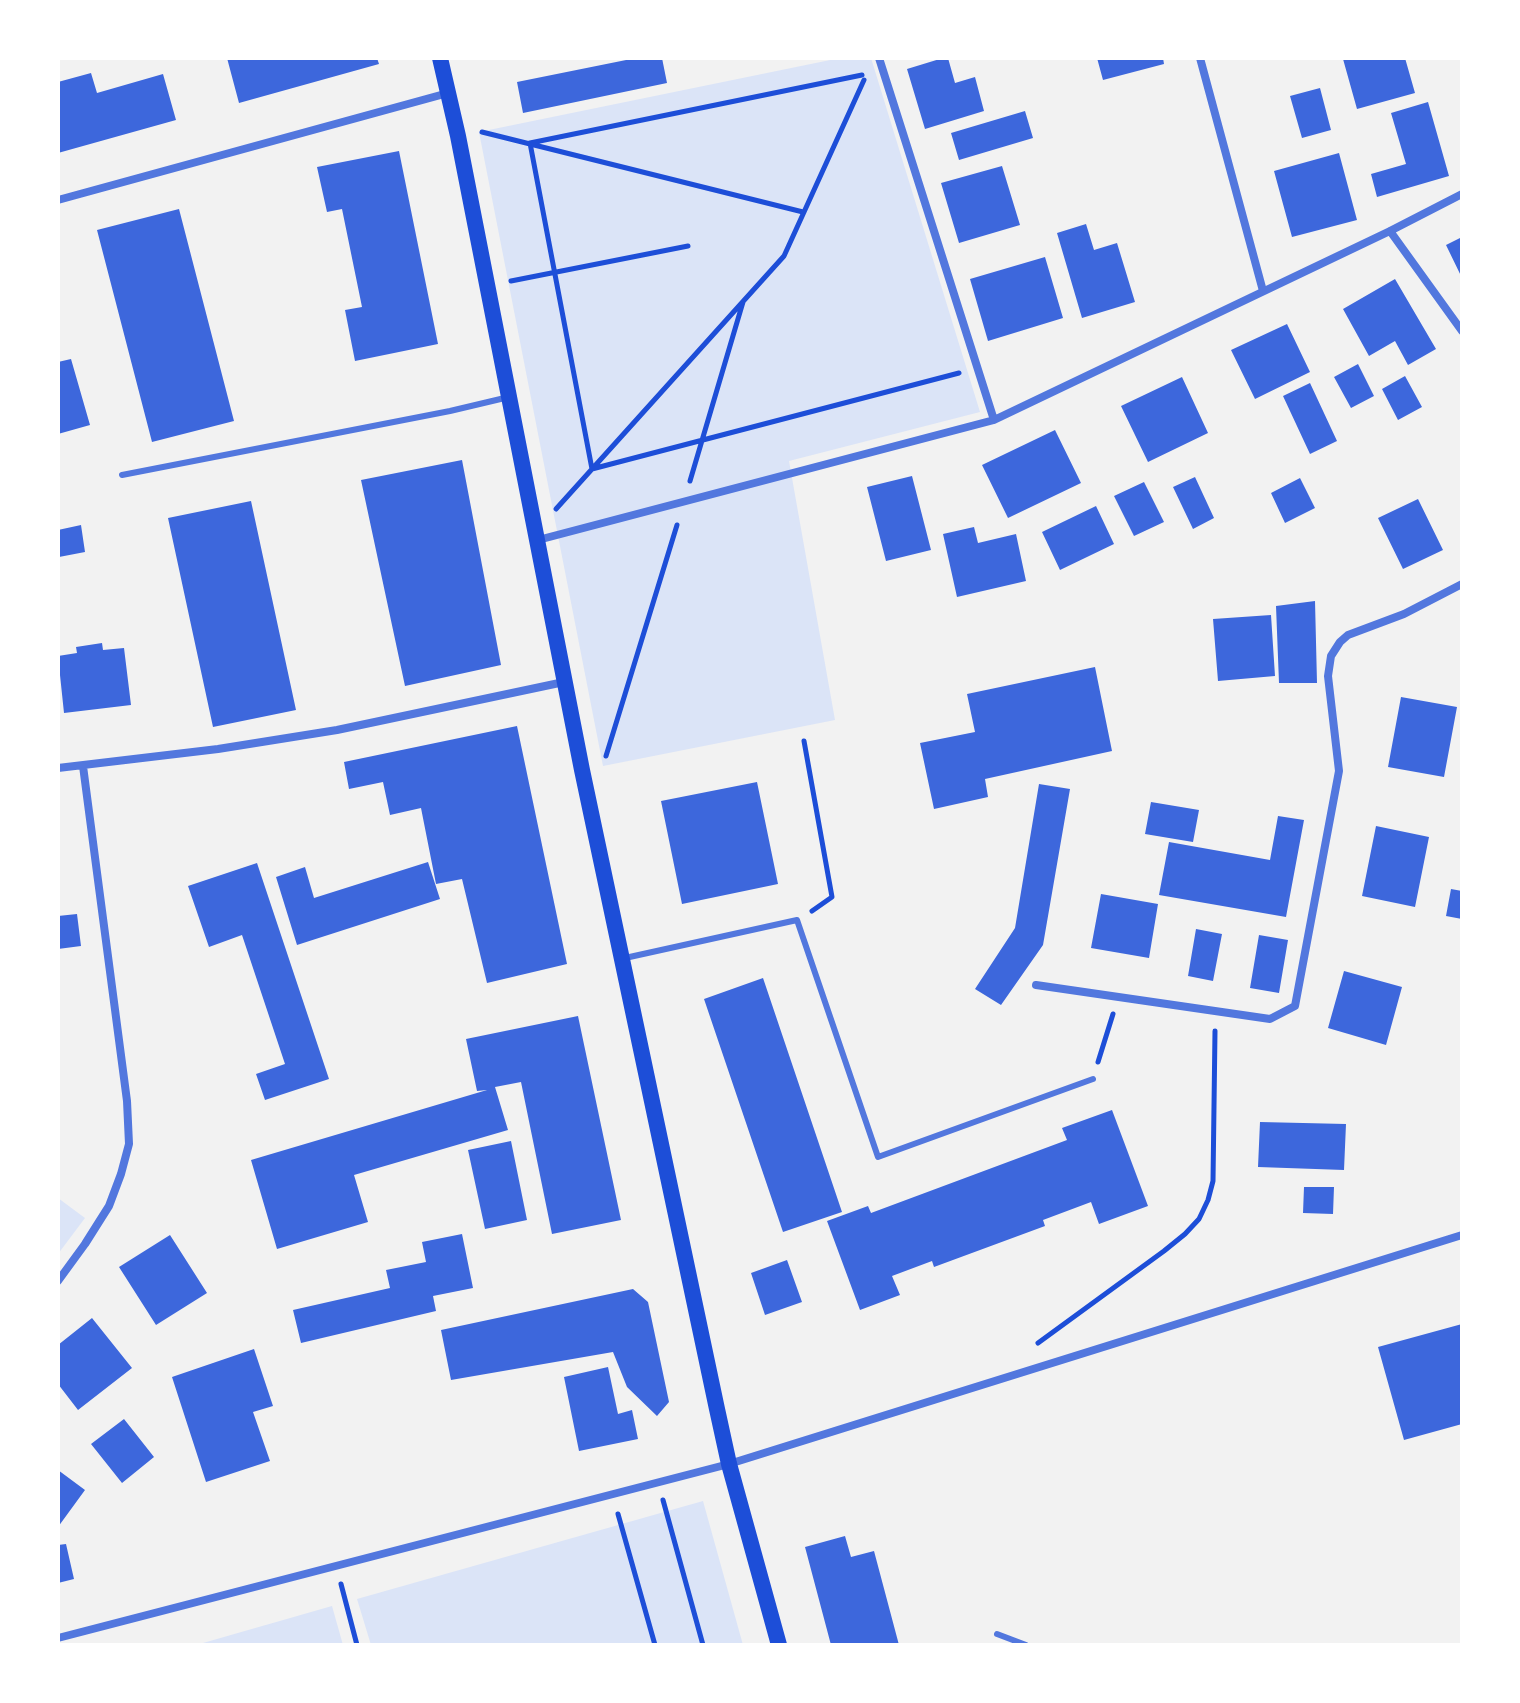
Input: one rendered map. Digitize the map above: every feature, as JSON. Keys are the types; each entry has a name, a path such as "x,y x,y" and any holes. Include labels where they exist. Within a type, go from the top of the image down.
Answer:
{"main road":[{"path":"440,58 565,682 729,1464 779,1645"}],"street":[{"path":"879,58 994,420"},
{"path":"1200,58 1263,291"},
{"path":"58,200 449,93"},
{"path":"537,541 994,420 1462,194"},
{"path":"1390,231 1462,331"},
{"path":"1036,985 1270,1019 1295,1006 1339,771 1328,676 1331,656 1348,635 1404,614 1462,584"},
{"path":"58,768 322,733 565,682"},
{"path":"58,1281 109,1206 129,1144 127,1101 83,766"},
{"path":"58,1638 729,1464 1462,1235"}],"lane":[{"path":"122,475 509,397"},
{"path":"622,959 797,920 878,1157 1093,1079"},
{"path":"997,1634 1026,1645"}],"path":[{"path":"530,143 867,74 784,256 553,512 533,519"},
{"path":"458,136 479,132 530,143 803,212"},
{"path":"530,143 592,469"},
{"path":"487,285 688,246"},
{"path":"603,766 743,300"},
{"path":"592,469 978,368"},
{"path":"797,920 832,897 804,741"},
{"path":"1093,1079 1118,997"},
{"path":"1030,1350 1164,1251 1199,1219 1213,1181 1216,1010"},
{"path":"658,1482 703,1645"},
{"path":"613,1494 655,1645"},
{"path":"336,1566 357,1645"}],"shaded area":[{"path":"840,58 871,58 980,412 789,461 835,720 603,766 479,132"},
{"path":"58,1198 85,1218 58,1254"},
{"path":"703,1501 743,1645 371,1645 357,1599"},
{"path":"332,1606 343,1645 196,1645"}],"building":[{"path":"227,58 377,58 379,64 239,103"},
{"path":"636,58 662,58 667,83 523,113 517,82"},
{"path":"948,58 955,83 975,77 984,111 925,129 907,69"},
{"path":"1097,58 1163,58 1164,64 1103,80"},
{"path":"1405,58 1415,93 1357,109 1343,59"},
{"path":"91,73 97,93 163,74 176,120 58,153 58,82"},
{"path":"1320,88 1331,130 1302,138 1290,96"},
{"path":"1428,102 1449,176 1377,197 1371,174 1406,164 1391,113"},
{"path":"1025,111 1033,138 959,160 951,133"},
{"path":"399,151 438,344 355,361 345,310 362,307 342,209 327,212 317,167"},
{"path":"1339,153 1357,220 1292,237 1274,171"},
{"path":"1002,166 1020,225 959,243 941,183"},
{"path":"179,209 234,421 152,442 97,230"},
{"path":"1086,224 1094,250 1117,243 1135,302 1082,318 1057,233"},
{"path":"1462,237 1462,278 1446,245"},
{"path":"1045,257 1063,318 988,341 970,279"},
{"path":"1395,279 1436,349 1408,365 1395,341 1369,356 1343,309"},
{"path":"1287,324 1310,372 1255,399 1231,350"},
{"path":"71,359 90,425 58,434 58,362"},
{"path":"1358,364 1374,396 1351,408 1334,377"},
{"path":"1405,376 1422,407 1398,420 1382,389"},
{"path":"1182,377 1208,433 1148,462 1121,406"},
{"path":"1310,383 1337,441 1310,454 1283,396"},
{"path":"1055,430 1081,483 1008,518 982,465"},
{"path":"462,460 501,665 405,686 361,480"},
{"path":"912,476 931,550 886,561 867,487"},
{"path":"1195,477 1214,518 1193,529 1173,487"},
{"path":"1300,478 1315,508 1285,523 1271,493"},
{"path":"1144,482 1164,522 1134,536 1114,496"},
{"path":"1418,499 1443,550 1403,569 1378,518"},
{"path":"251,501 296,710 213,727 168,518"},
{"path":"1096,506 1114,544 1060,570 1042,532"},
{"path":"81,525 85,552 59,557 58,530"},
{"path":"974,527 978,543 1016,534 1026,581 957,597 943,534"},
{"path":"1315,601 1317,683 1279,683 1276,606"},
{"path":"1271,615 1275,676 1218,681 1213,619"},
{"path":"102,643 103,650 124,648 131,705 64,713 58,656 77,653 76,647"},
{"path":"1095,667 1112,751 985,779 988,797 934,809 920,743 975,732 967,694"},
{"path":"1401,697 1457,707 1444,777 1388,767"},
{"path":"517,726 567,964 487,983 462,879 436,884 421,808 390,815 383,782 349,789 344,762"},
{"path":"757,782 778,884 682,904 661,801"},
{"path":"1039,784 1070,789 1043,945 1001,1005 975,989 1015,928"},
{"path":"1151,802 1199,810 1193,842 1145,834"},
{"path":"1278,816 1304,820 1286,917 1159,895 1169,842 1270,860"},
{"path":"1376,826 1429,837 1415,907 1362,896"},
{"path":"428,862 440,899 297,945 276,877 305,867 314,898"},
{"path":"257,863 329,1079 265,1100 256,1074 285,1064 242,935 209,947 188,886"},
{"path":"1451,889 1462,891 1462,919 1446,916"},
{"path":"1101,894 1158,904 1149,958 1091,948"},
{"path":"77,914 81,946 58,949 58,916"},
{"path":"1196,929 1222,934 1213,981 1188,976"},
{"path":"1259,935 1288,940 1279,993 1250,988"},
{"path":"1344,971 1402,987 1386,1045 1328,1028"},
{"path":"763,978 842,1212 783,1232 704,999"},
{"path":"578,1016 621,1220 552,1234 521,1082 495,1087 508,1130 354,1175 368,1222 277,1249 251,1160 487,1090 477,1091 466,1039"},
{"path":"1112,1110 1148,1206 1099,1224 1091,1202 1043,1220 1045,1226 934,1267 932,1261 892,1276 900,1295 860,1310 827,1221 868,1206 871,1213 1067,1140 1062,1128"},
{"path":"1260,1122 1346,1124 1344,1170 1258,1167"},
{"path":"511,1141 527,1220 485,1229 468,1150"},
{"path":"1304,1187 1334,1187 1333,1214 1303,1213"},
{"path":"462,1234 473,1288 433,1296 436,1311 301,1343 293,1310 390,1288 386,1270 426,1262 422,1242"},
{"path":"170,1235 207,1293 156,1325 119,1267"},
{"path":"787,1260 802,1302 765,1315 751,1273"},
{"path":"633,1289 648,1302 669,1402 657,1416 627,1387 613,1352 451,1380 441,1330"},
{"path":"92,1318 132,1368 78,1410 58,1384 58,1345"},
{"path":"1462,1324 1462,1424 1404,1440 1378,1347"},
{"path":"254,1349 273,1406 253,1412 270,1461 206,1482 172,1377"},
{"path":"608,1367 618,1414 632,1410 638,1439 579,1451 564,1377"},
{"path":"124,1419 154,1457 122,1483 91,1444"},
{"path":"58,1470 85,1490 58,1527"},
{"path":"845,1536 851,1557 874,1551 899,1645 831,1645 805,1547"},
{"path":"66,1544 74,1579 58,1583 58,1545"}]}
